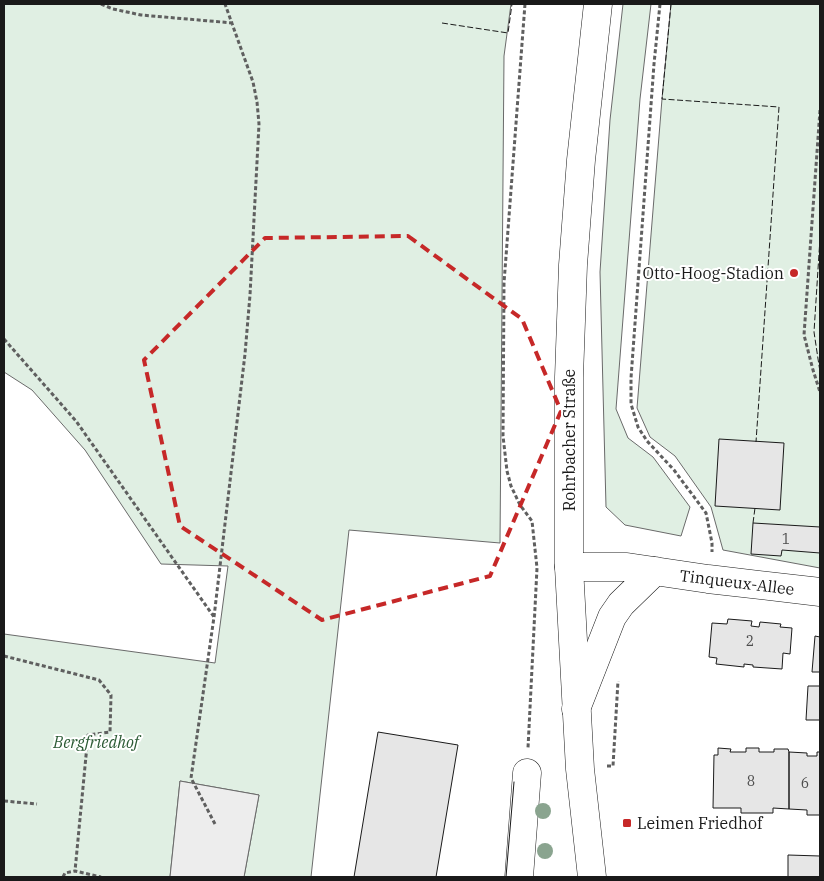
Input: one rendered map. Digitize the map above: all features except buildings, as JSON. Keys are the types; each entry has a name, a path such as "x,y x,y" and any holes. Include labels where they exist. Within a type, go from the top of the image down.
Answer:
{"main road":[{"name":"Rohrbacher Straße","path":"592,877 580,769 576,709 570,568 569,377 573,265 581,160 598,4"},
{"name":"Tinqueux-Allee","path":"570,568 627,567 820,592"},
{"path":"576,709 612,618 621,604 654,571"},
{"path":"520,877 527,773"}],"path":[{"path":"101,4 141,15 233,23"},
{"path":"215,824 191,778 214,617 245,354 259,124 258,102 253,82 225,4"},
{"path":"525,4 504,283 503,436 507,471 511,486 520,505 532,521 537,568 527,773"},
{"path":"660,4 631,378 631,404 638,428 647,441 674,470 706,513 712,549 708,579"},
{"path":"820,110 804,335 812,370 820,392"},
{"path":"4,339 76,421 214,617"},
{"path":"4,656 99,680 111,695 110,732 88,734 76,871"},
{"path":"4,801 36,804"},
{"path":"63,877 65,874 76,871 101,877"}],"highlighted area":[{"path":"408,236 522,319 561,411 490,576 322,620 180,526 144,360 265,238"}],"green space":[{"name":"Bergfriedhof","path":"4,4 511,4 504,56 500,543 349,530 311,877 244,877 259,795 180,781 170,877 4,877 4,634 215,663 228,566 161,564 85,450 32,390 4,372"},
{"path":"623,4 651,4 640,99 616,409 628,438 653,457 690,507 681,536 625,525 606,507 600,272 610,120"},
{"path":"671,4 820,4 820,568 723,550 711,507 675,456 650,437 637,408"}],"shaded area":[{"path":"180,781 259,795 244,877 170,877"}],"tram line":[{"path":"506,877 514,782"}],"fence":[{"path":"442,23 508,33 512,4"},
{"path":"671,4 662,99 779,107 756,442"},
{"path":"820,238 814,332 820,372"},
{"path":"753,523 755,508"}],"place":[{"name":"Otto-Hoog-Stadion","path":"794,273"},
{"name":"Leimen Friedhof","path":"627,823"}]}
